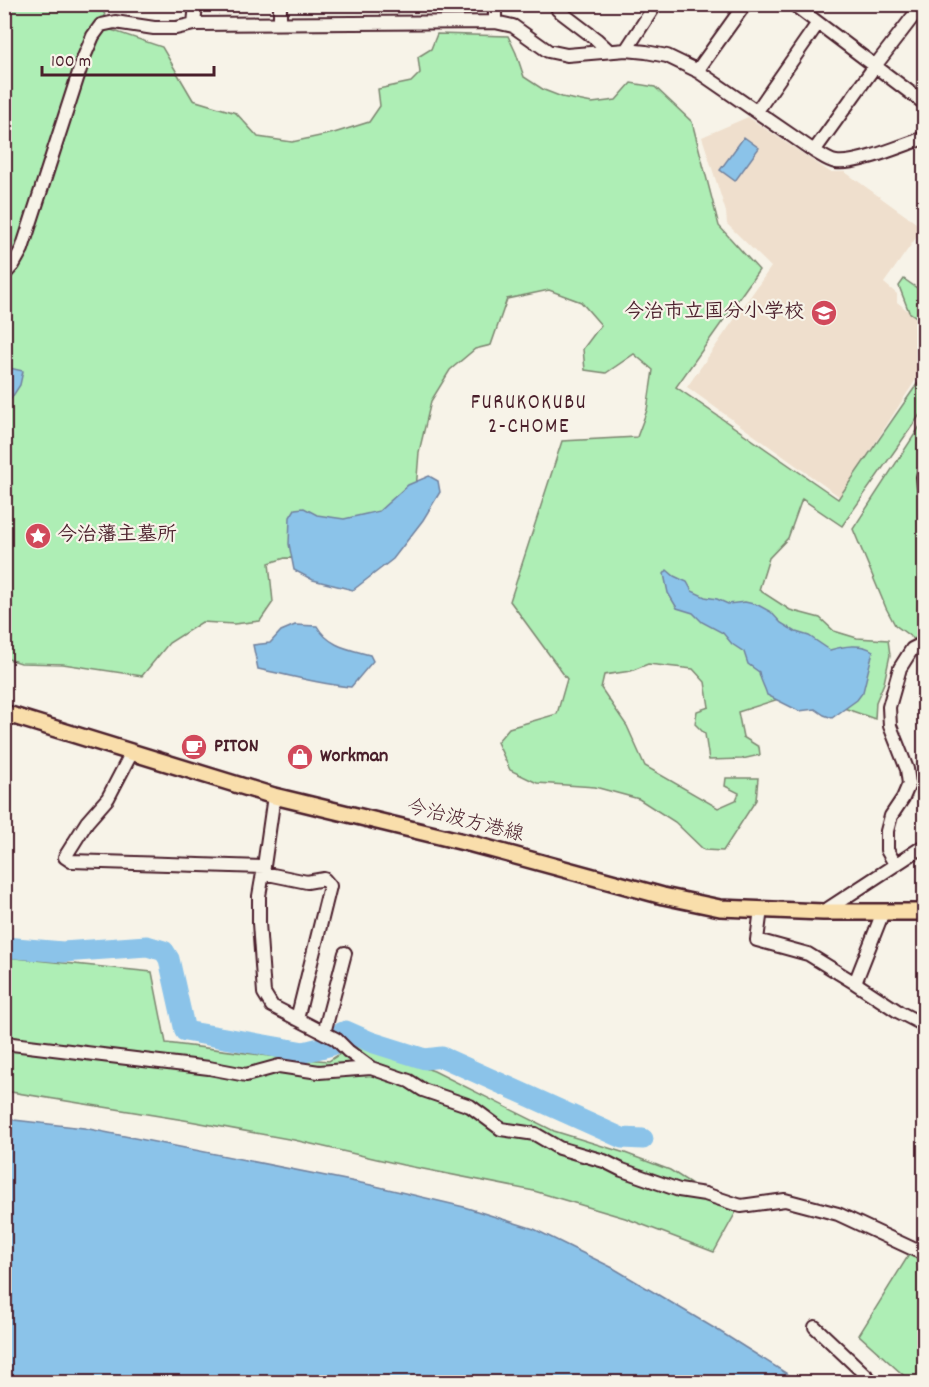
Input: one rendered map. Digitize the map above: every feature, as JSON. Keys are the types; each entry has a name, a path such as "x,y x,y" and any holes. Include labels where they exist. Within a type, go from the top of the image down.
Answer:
{"main road":[{"name":"今治波方港線","path":"4,713 274,796 472,844 663,896 720,908 823,912 924,912"}],"street":[{"path":"194,24 196,4"},
{"path":"280,4 280,23"},
{"path":"495,4 495,22"},
{"path":"558,4 558,10 609,51"},
{"path":"626,50 656,4"},
{"path":"697,71 745,4"},
{"path":"793,4 924,103"},
{"path":"814,151 917,10"},
{"path":"4,275 22,249 84,57 93,36 101,25 115,22 154,28 177,28 194,24 495,22 513,26 548,51 567,55 626,50 667,56 697,71 814,151 834,162 849,162 866,158 924,138"},
{"path":"756,111 818,23"},
{"path":"924,472 924,489"},
{"path":"895,864 887,850 887,831 891,816 909,784 907,770 890,726 889,706 900,669 912,649 924,643"},
{"path":"132,752 108,798 87,822 65,857 71,861 263,870 307,882 324,879 330,886 297,1019"},
{"path":"274,796 263,870 259,923 264,993 272,1006 336,1040 371,1068 410,1082 423,1090 470,1106 501,1129 535,1134 559,1148 604,1161 622,1170 680,1190 705,1194 741,1206 785,1200 828,1211 924,1254"},
{"path":"823,912 924,846"},
{"path":"761,909 757,940 808,954 899,1012 924,1025"},
{"path":"855,983 883,912"},
{"path":"324,1033 345,953"},
{"path":"4,1043 209,1068 246,1075 279,1066 319,1072 371,1068"},
{"path":"815,1327 873,1383"}],"shaded area":[{"name":"今治市立国分小学校","path":"748,117 830,172 845,172 923,228 884,283 897,294 897,302 924,324 924,367 840,497 687,387 771,267 727,224 726,212 702,137"}],"green space":[{"path":"5,5 112,5 104,13 111,30 162,47 193,100 236,113 258,137 292,142 334,133 369,122 380,106 378,89 411,82 420,73 418,57 431,49 437,34 508,36 524,77 544,90 562,97 592,103 616,100 631,83 655,87 692,122 719,226 759,270 676,387 838,499 924,374 924,409 842,526 802,499 788,538 769,558 759,590 790,610 820,618 834,631 857,638 888,640 890,655 884,683 876,702 875,719 838,706 788,696 738,712 743,737 759,747 760,755 742,759 709,760 705,734 695,724 697,711 709,707 705,682 693,669 648,664 631,671 604,675 601,688 627,726 645,766 718,808 736,800 739,793 725,786 726,778 758,778 756,800 723,851 704,850 675,822 639,799 595,787 537,783 510,770 497,742 509,728 557,714 567,679 510,601 562,441 637,437 647,410 653,370 634,354 606,373 585,370 583,349 601,325 581,302 549,290 507,299 491,345 475,349 450,370 431,401 419,452 415,502 342,559 285,558 269,563 273,602 260,621 234,624 202,622 169,643 142,676 63,664 21,663 5,658"},
{"path":"904,279 924,293 924,322 909,312 899,286"},
{"path":"924,420 924,634 914,639 895,625 853,529"},
{"path":"5,957 152,972 166,1043 329,1061 355,1044 434,1071 554,1131 670,1170 736,1212 714,1252 625,1218 534,1191 294,1140 5,1091"},
{"path":"910,1253 924,1260 924,1382 911,1382 859,1335"}],"water":[{"path":"744,137 759,148 735,181 720,170"},
{"path":"5,367 23,371 20,385 5,408"},
{"path":"429,476 438,481 440,492 423,520 393,559 353,590 313,580 294,570 289,544 290,517 295,509 304,508 317,515 344,519 379,511 408,485"},
{"path":"667,570 687,582 692,591 705,597 728,604 745,602 758,605 771,612 781,623 796,632 809,636 830,650 846,646 869,648 873,651 863,692 857,700 832,718 815,709 799,711 767,695 759,672 748,664 744,652 732,644 723,633 702,622 693,613 677,608 668,593 664,574"},
{"path":"295,625 317,626 327,639 347,649 370,655 373,661 351,687 258,669 253,645 270,643 281,631"},
{"path":"5,1119 84,1128 371,1185 464,1207 534,1229 613,1268 800,1382 5,1382"}],"waterway":[{"path":"4,947 63,952 147,946 164,951 169,959 185,1031 304,1052 332,1045 341,1033 346,1031 371,1042 425,1059 442,1057 622,1138 643,1139"}],"place":[{"name":"今治市立国分小学校","path":"824,313"},
{"name":"今治藩主墓所","path":"38,536"},
{"name":"PITON","path":"194,747"},
{"name":"Workman","path":"300,757"}],"district":[{"name":"FURUKOKUBU 2-CHOME","path":"529,416"}]}
